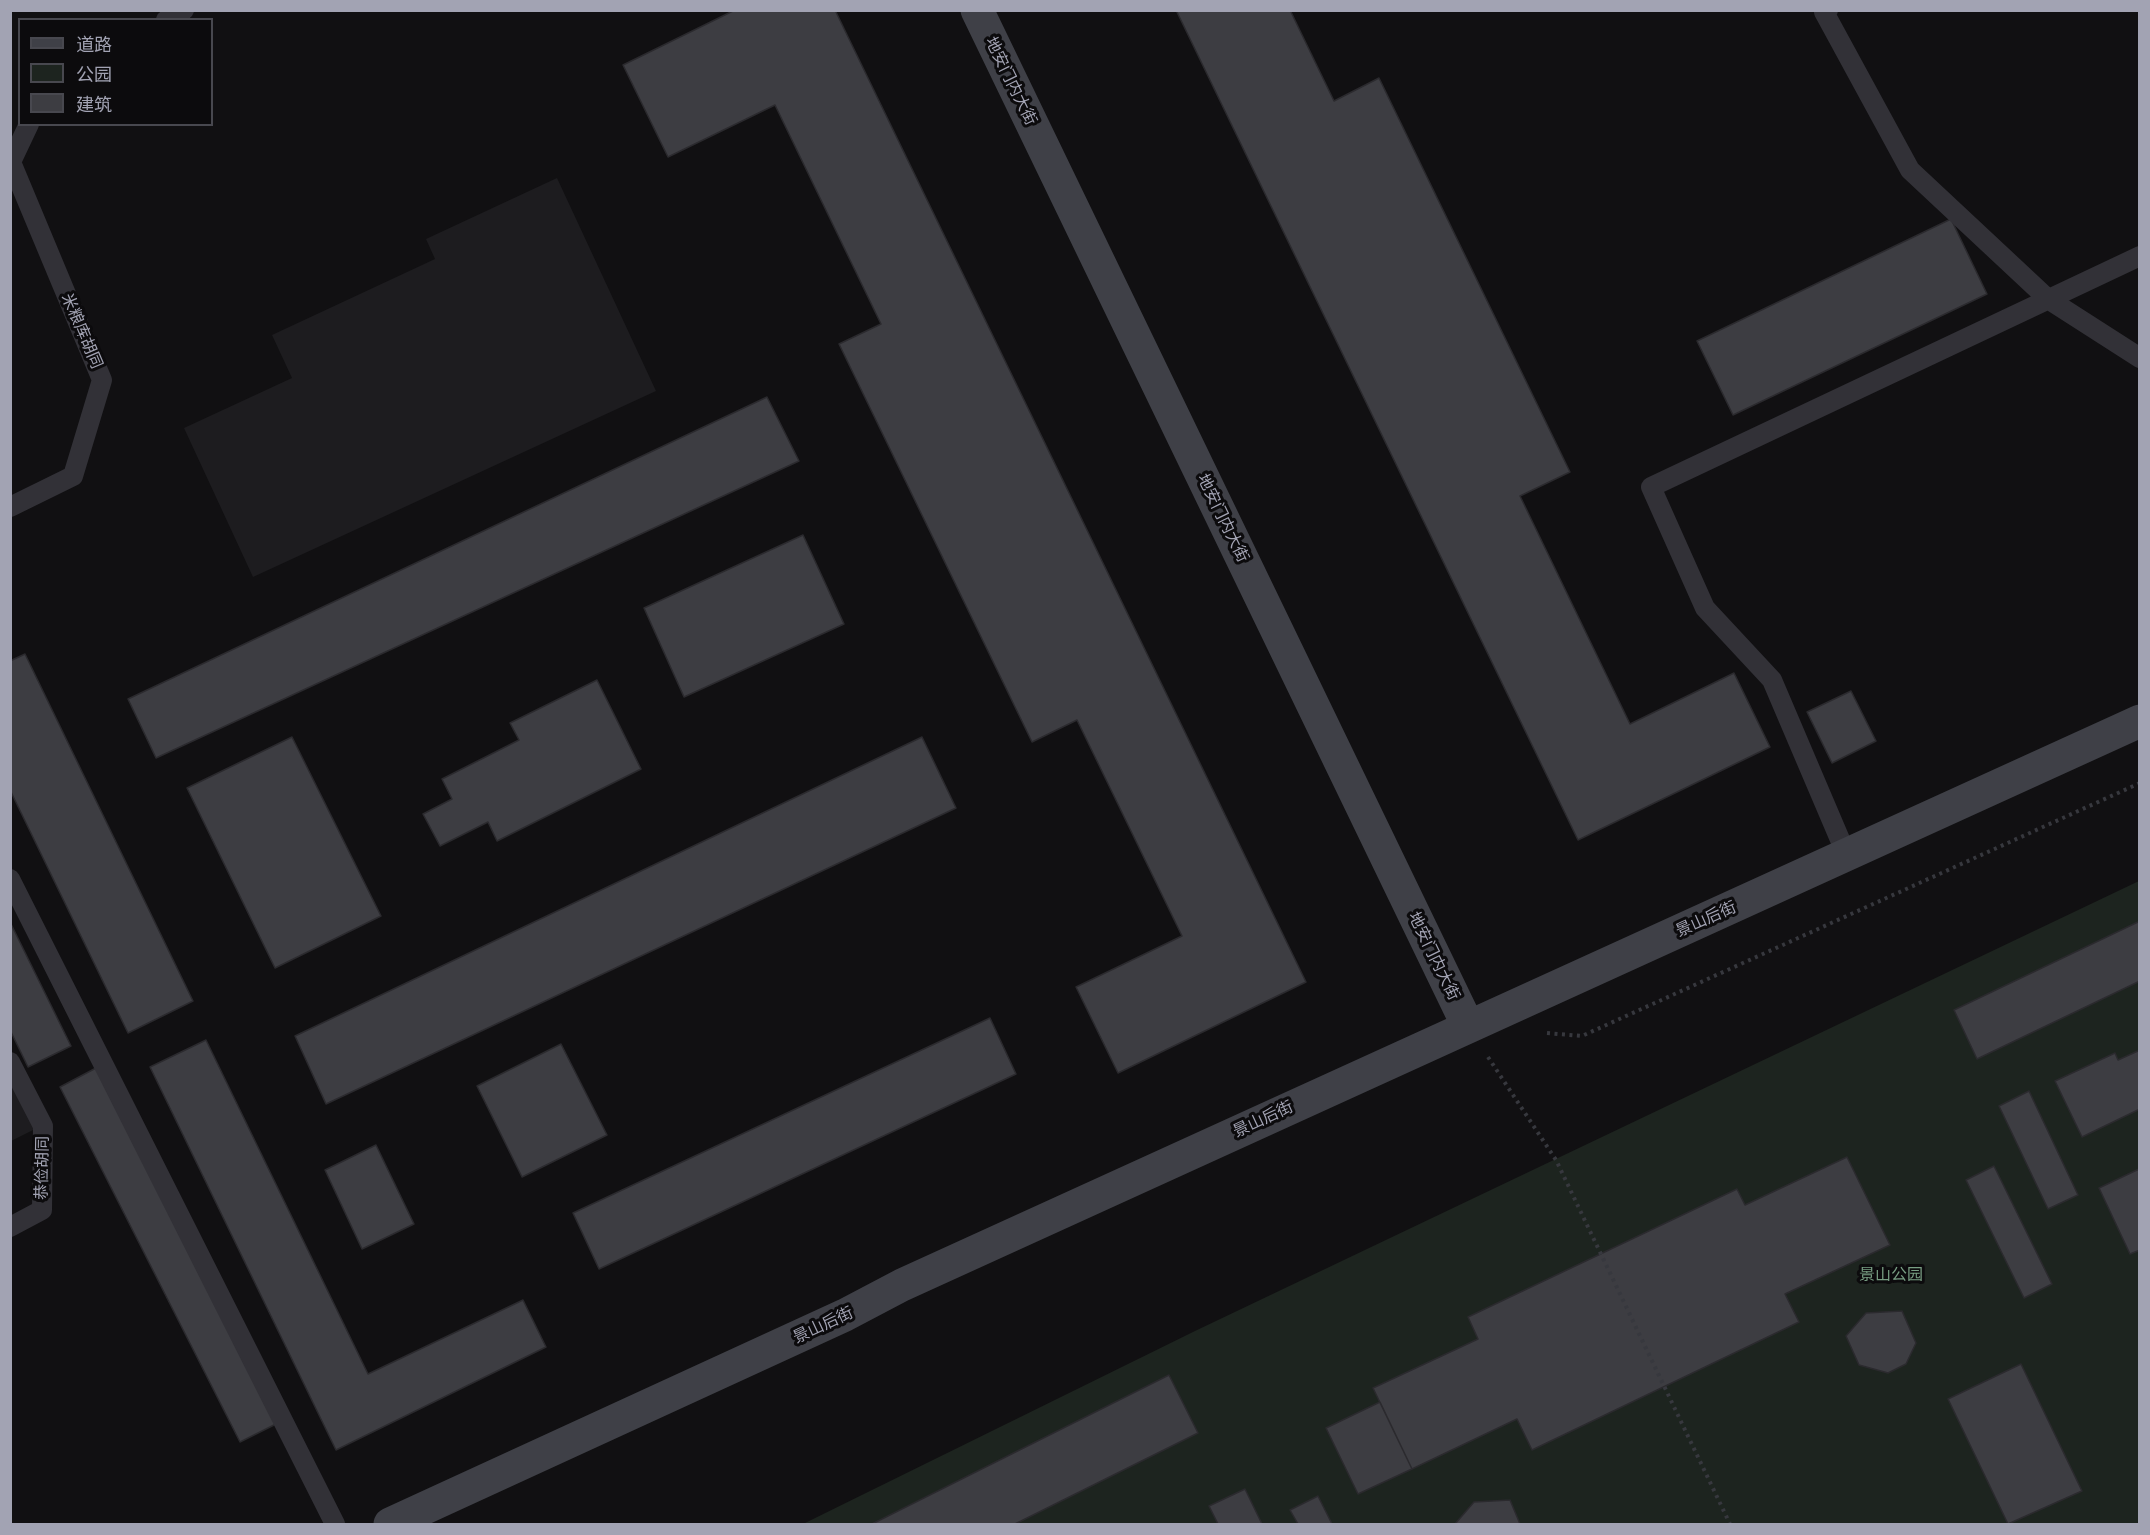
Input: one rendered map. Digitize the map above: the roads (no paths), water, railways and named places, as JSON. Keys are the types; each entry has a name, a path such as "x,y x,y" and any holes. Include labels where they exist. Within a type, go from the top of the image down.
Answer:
{"street":[{"name":"地安门内大街","path":"977,10 1468,1026"},
{"name":"景山后街","path":"390,1524 845,1315 902,1285 2139,721"}],"lane":[{"path":"170,18 184,10"},
{"path":"1828,10 1824,12 1910,170 2048,299 2139,357"},
{"name":"米粮库胡同","path":"10,507 73,477 102,380 11,162 21,133"},
{"path":"1847,856 1772,681 1705,608 1651,487 2139,256"},
{"path":"10,879 335,1524"},
{"name":"恭俭胡同","path":"10,1062 43,1126 42,1210 10,1227"}],"park label":[{"name":"景山公园","path":"1891,1275"}]}
